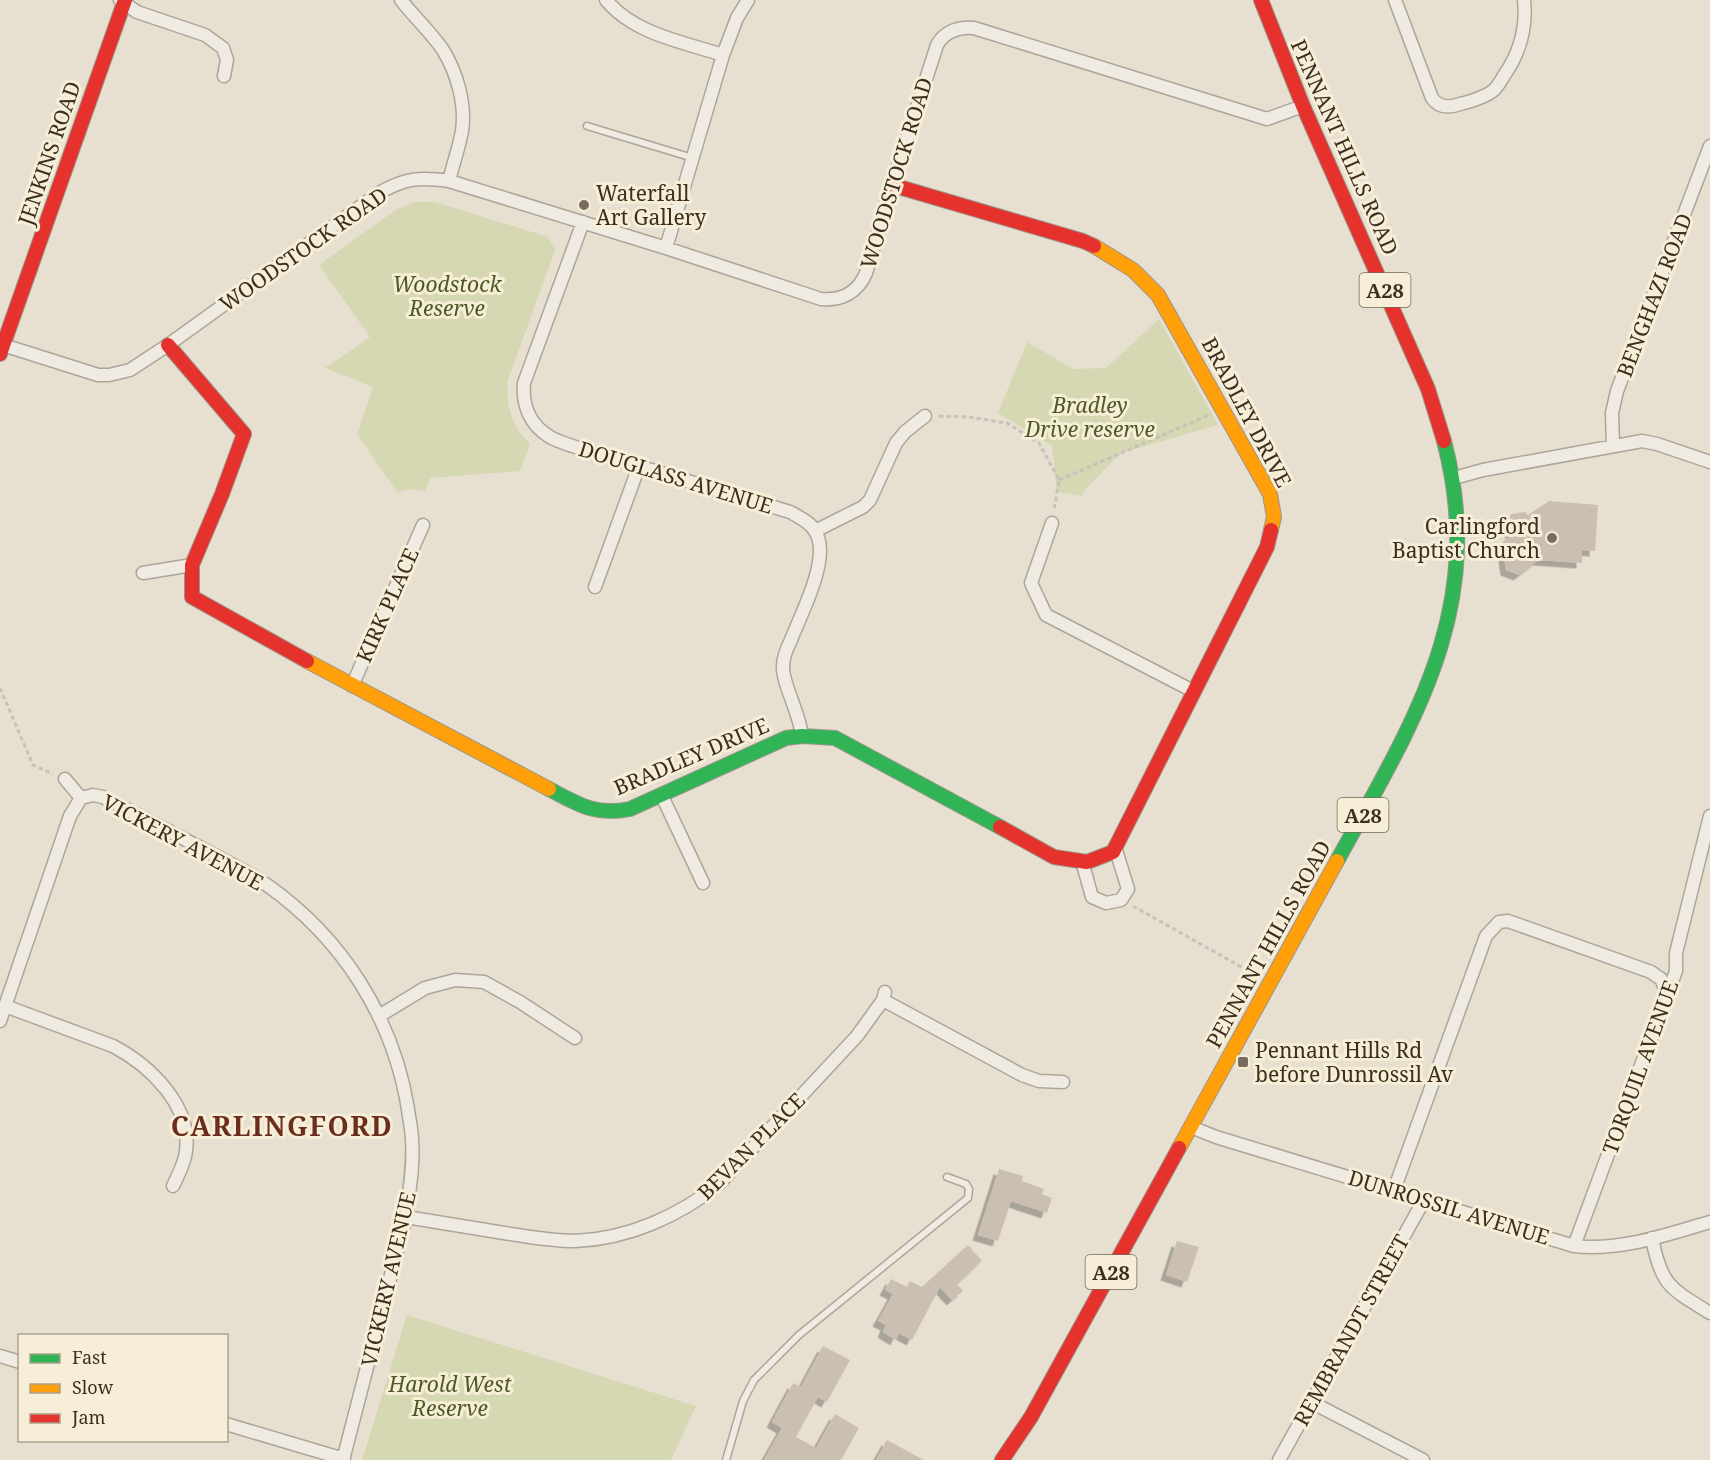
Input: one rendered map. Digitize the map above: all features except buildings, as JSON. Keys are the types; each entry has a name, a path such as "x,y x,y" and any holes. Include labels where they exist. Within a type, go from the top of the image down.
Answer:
{"main road":[{"name":"PENNANT HILLS ROAD","path":"1002,1460 1031,1417 1379,785 1422,700 1437,663 1449,620 1458,565 1457,502 1446,440 1428,389 1303,106 1260,0"},
{"name":"JENKINS ROAD","path":"2,349 123,1"},
{"name":"BRADLEY DRIVE","path":"168,345 244,434 192,565 192,597 352,686 587,809 616,812 630,809 786,738 802,736 835,738 1054,857 1087,862 1113,852 1267,547 1273,526 1273,505 1270,494 1158,295 1146,279 1132,267 1106,251 1083,241 892,184"},
{"name":"PENNANT HILLS ROAD","path":"1015,1460 1031,1417"}],"street":[{"path":"401,0 442,50 453,71 459,91 462,130 449,181"},
{"path":"606,0 625,18 642,28 723,55"},
{"path":"666,248 723,55 737,18 748,0"},
{"path":"1395,0 1432,98 1443,107 1461,104 1494,91 1512,64 1521,43 1525,19 1524,0"},
{"path":"123,1 137,12 205,35 223,48 227,60 224,76"},
{"name":"WOODSTOCK ROAD","path":"2,349 86,373 109,375 130,370 394,184 422,177 449,181 821,298 844,297 855,290 863,280 936,45 944,35 961,28 974,28 1267,119 1303,106"},
{"name":"BENGHAZI ROAD","path":"1612,446 1612,413 1617,391 1710,146"},
{"name":"DOUGLASS AVENUE","path":"583,222 524,383 527,412 537,426 551,437 790,512 815,531"},
{"path":"802,736 801,722 782,667 818,567 820,544 815,531 862,507 870,500 896,443 905,432 925,416"},
{"path":"1454,478 1483,470 1635,442 1650,442 1710,462"},
{"path":"595,587 639,466"},
{"path":"1052,523 1031,583 1046,615 1194,691"},
{"name":"KIRK PLACE","path":"352,686 423,525"},
{"path":"143,573 192,565"},
{"path":"0,1021 69,816 81,798 65,779"},
{"name":"VICKERY AVENUE","path":"81,798 93,795 103,797 264,883 303,914 337,948 361,983 379,1016 397,1060 405,1091 412,1139 411,1176 406,1217 344,1460"},
{"path":"662,796 703,883"},
{"name":"TORQUIL AVENUE","path":"1574,1246 1676,971 1676,953 1710,816"},
{"path":"1082,861 1092,897 1106,903 1121,900 1128,889 1115,847"},
{"path":"1394,1190 1486,936 1499,922 1508,921 1651,972 1661,979 1667,993"},
{"path":"379,1016 425,988 455,980 484,982 520,1002 575,1038"},
{"name":"BEVAN PLACE","path":"406,1217 546,1240 577,1241 631,1231 674,1214 696,1202 719,1184 857,1036 884,996 1022,1075 1039,1081 1063,1082"},
{"path":"5,1006 113,1046 129,1055 160,1083 177,1106 186,1133 186,1154 173,1186"},
{"name":"DUNROSSIL AVENUE","path":"1191,1127 1216,1137 1574,1246 1613,1247 1710,1222"},
{"name":"REMBRANDT STREET","path":"1280,1460 1424,1200"},
{"path":"1652,1238 1661,1271 1669,1285 1710,1312"},
{"path":"0,1356 18,1361"},
{"path":"1311,1402 1423,1460"},
{"path":"228,1425 344,1460"}],"lane":[{"path":"587,126 693,158"},
{"path":"726,1460 743,1401 754,1380 799,1335 968,1198 969,1189 966,1184 947,1177"}],"path":[{"path":"1059,480 1223,409"},
{"path":"925,416 969,417 1007,423 1039,443 1059,480 1052,523"},
{"path":"0,688 33,765 65,779"},
{"path":"1121,900 1252,973"}],"green space":[{"name":"Woodstock Reserve","path":"415,202 435,202 548,237 555,250 508,380 511,415 514,423 530,444 520,471 430,478 425,491 410,489 397,492 357,434 373,387 325,368 370,337 319,265 397,209"},
{"name":"Bradley Drive reserve","path":"1159,319 1218,425 1121,453 1083,492 1082,496 1057,492 1052,446 998,413 1027,342 1073,369 1106,368"},
{"name":"Harold West Reserve","path":"407,1315 696,1406 671,1460 362,1460"}],"traffic: fast":[{"path":"1337,861 1416,711 1436,661 1450,610 1457,557 1455,501 1444,441"},
{"path":"549,789 588,808 607,811 630,809 786,738 802,736 835,738 1000,827"}],"traffic: slow":[{"path":"1094,246 1133,270 1158,295 1270,494 1274,517 1271,530"},
{"path":"307,661 549,789"},
{"path":"1179,1148 1337,861"}],"traffic: jam":[{"path":"0,354 125,0"},
{"path":"1261,0 1303,106 1428,389 1444,441"},
{"path":"892,185 1094,246"},
{"path":"168,345 244,434 192,565 192,597 307,661"},
{"path":"1000,827 1054,857 1087,862 1113,852 1267,547 1271,530"},
{"path":"1002,1460 1031,1417 1179,1148"}],"place":[{"name":"Waterfall Art Gallery","path":"584,205"},
{"name":"Carlingford Baptist Church","path":"1552,538"},
{"name":"Pennant Hills Rd before Dunrossil Av","path":"1243,1062"}],"district":[{"name":"CARLINGFORD","path":"282,1125"}]}
